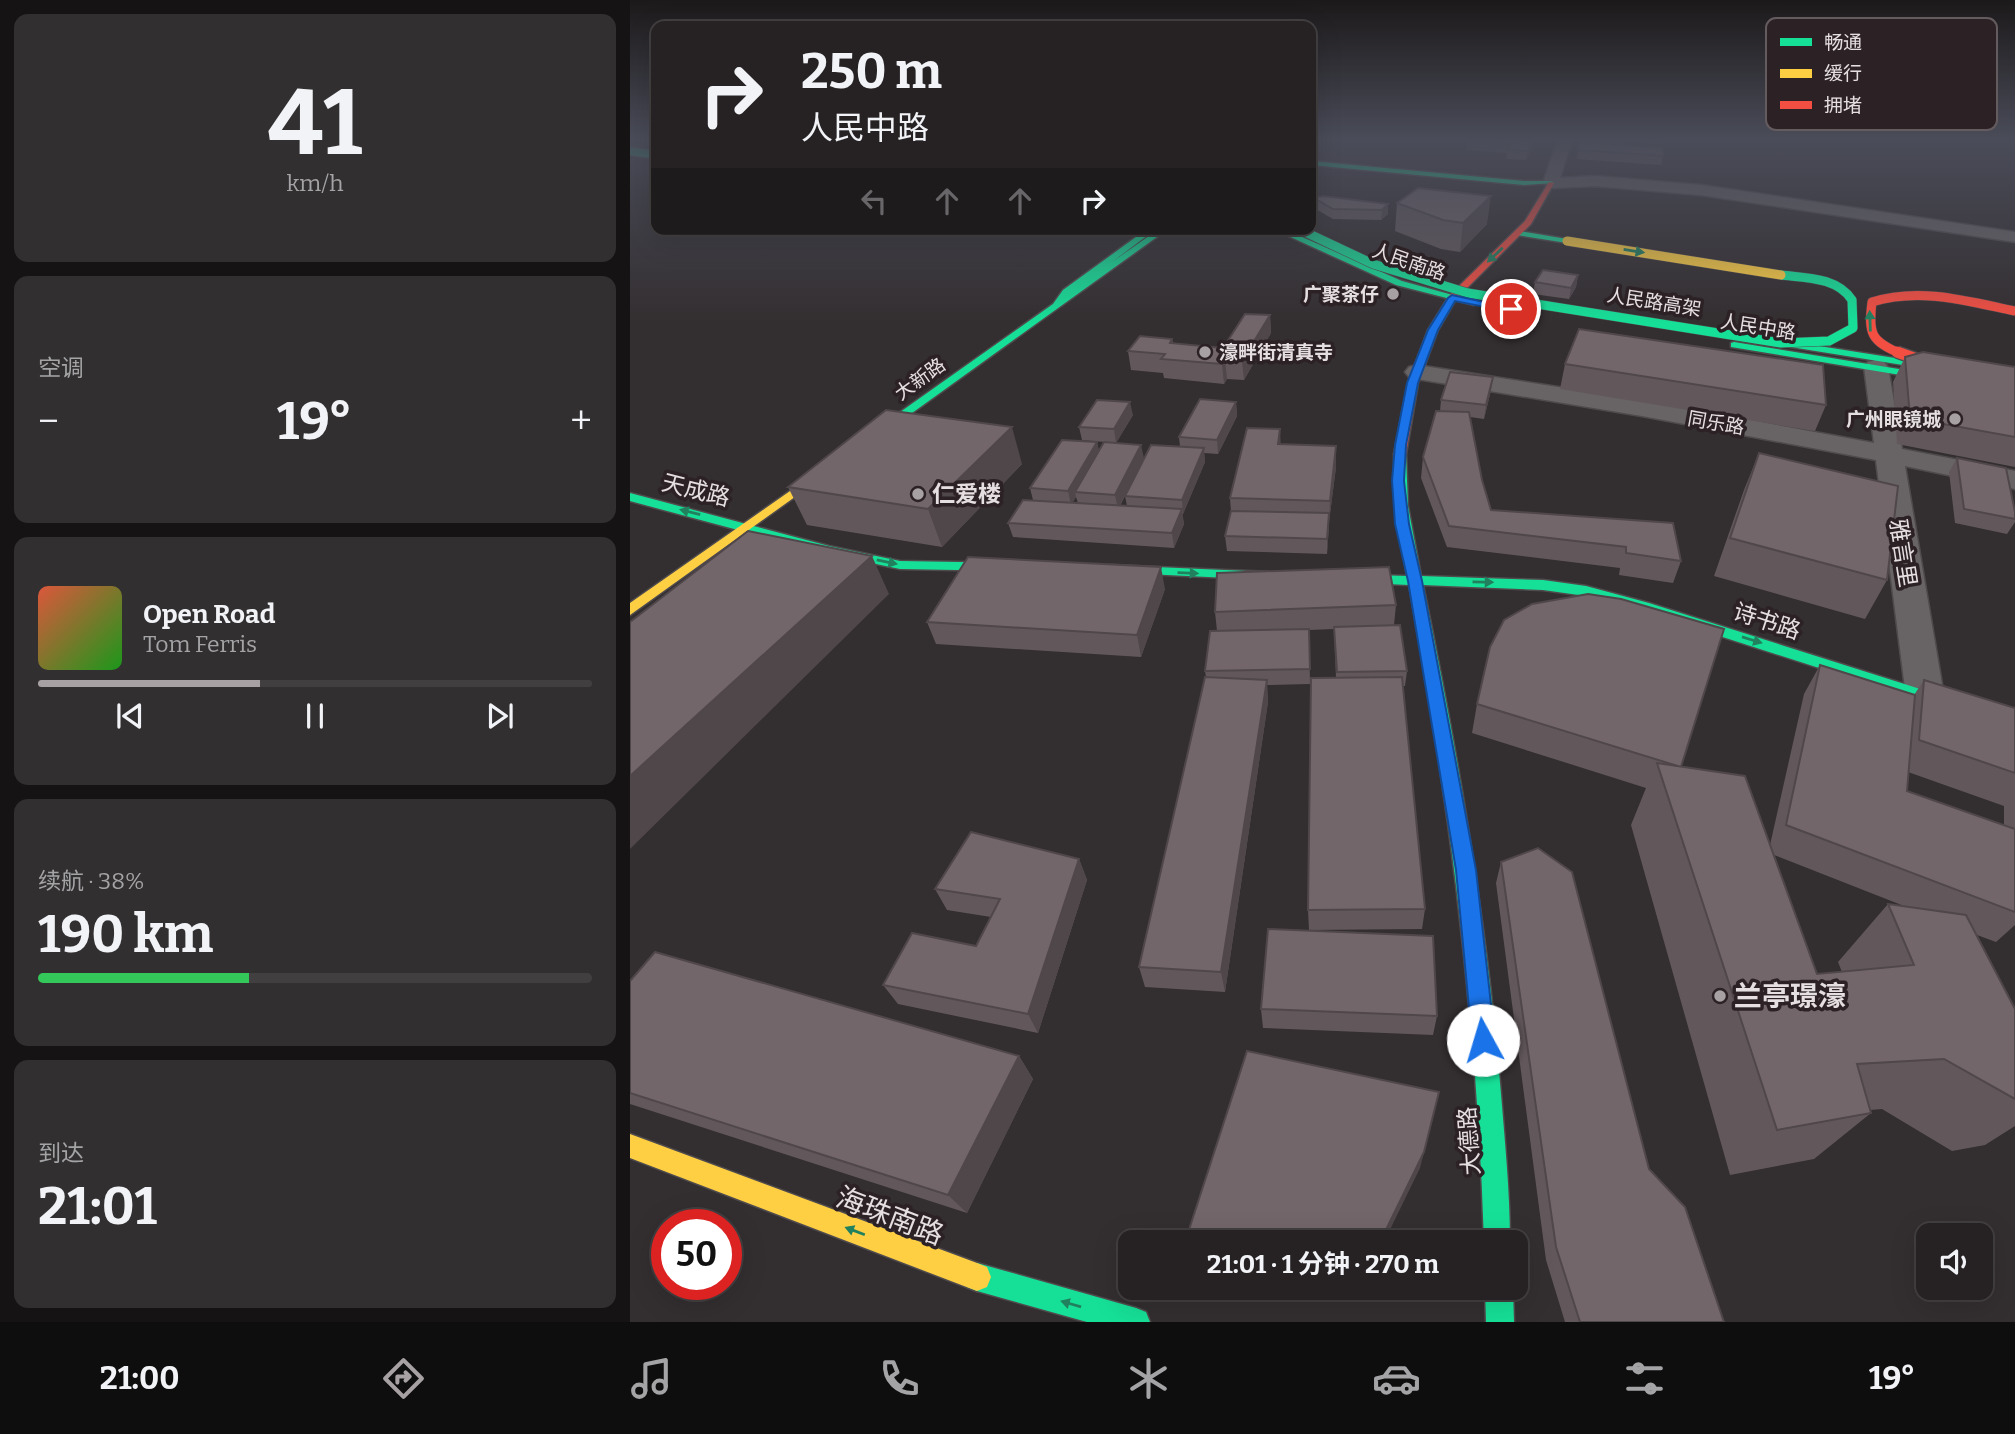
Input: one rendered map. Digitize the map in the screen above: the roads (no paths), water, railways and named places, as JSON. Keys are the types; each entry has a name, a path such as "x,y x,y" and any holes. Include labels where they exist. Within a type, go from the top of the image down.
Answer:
{"main road":[{"name":"大德路","path":"1497,1230 1494,1147 1466,870 1415,581 1402,524 1398,481 1406,414 1417,372 1433,330 1452,298 1519,233 1540,201"},
{"name":"人民南路","path":"1316,229 1390,263 1464,285"},
{"path":"1519,233 1802,277 1838,287 1852,297 1853,328 1844,336 1815,343 1781,342"},
{"path":"1054,309 1066,292 1144,235"},
{"name":"大新路","path":"630,610 750,527 1156,235"},
{"name":"人民南路","path":"1290,235 1386,278 1452,298"},
{"name":"人民路高架","path":"1311,235 1373,264 1468,293 2015,380"},
{"name":"人民中路","path":"1464,285 2015,372"},
{"path":"1942,368 1905,356 1873,338 1870,332 1872,302 1882,297 1903,295 2015,311"},
{"name":"人民中路","path":"1452,298 2015,391"},
{"name":"天成路","path":"630,497 828,550 900,565 1030,566"},
{"path":"1097,569 1284,576"},
{"name":"诗书路","path":"1324,578 1494,582 1586,591 1644,606 2015,725"},
{"name":"海珠南路","path":"630,1146 983,1279 1136,1322"},
{"path":"1499,1300 1500,1322"}],"street":[{"path":"1772,201 2015,237"},
{"name":"雅言里","path":"1876,368 1925,696"},
{"name":"同乐路","path":"1417,372 1495,383 1888,453 2015,480"}],"place":[{"name":"广聚茶仔","path":"1393,294"},
{"name":"濠畔街清真寺","path":"1205,352"},
{"name":"广州眼镜城","path":"1955,419"},
{"name":"仁爱楼","path":"918,494"},
{"name":"兰亭璟濠","path":"1720,996"}]}
